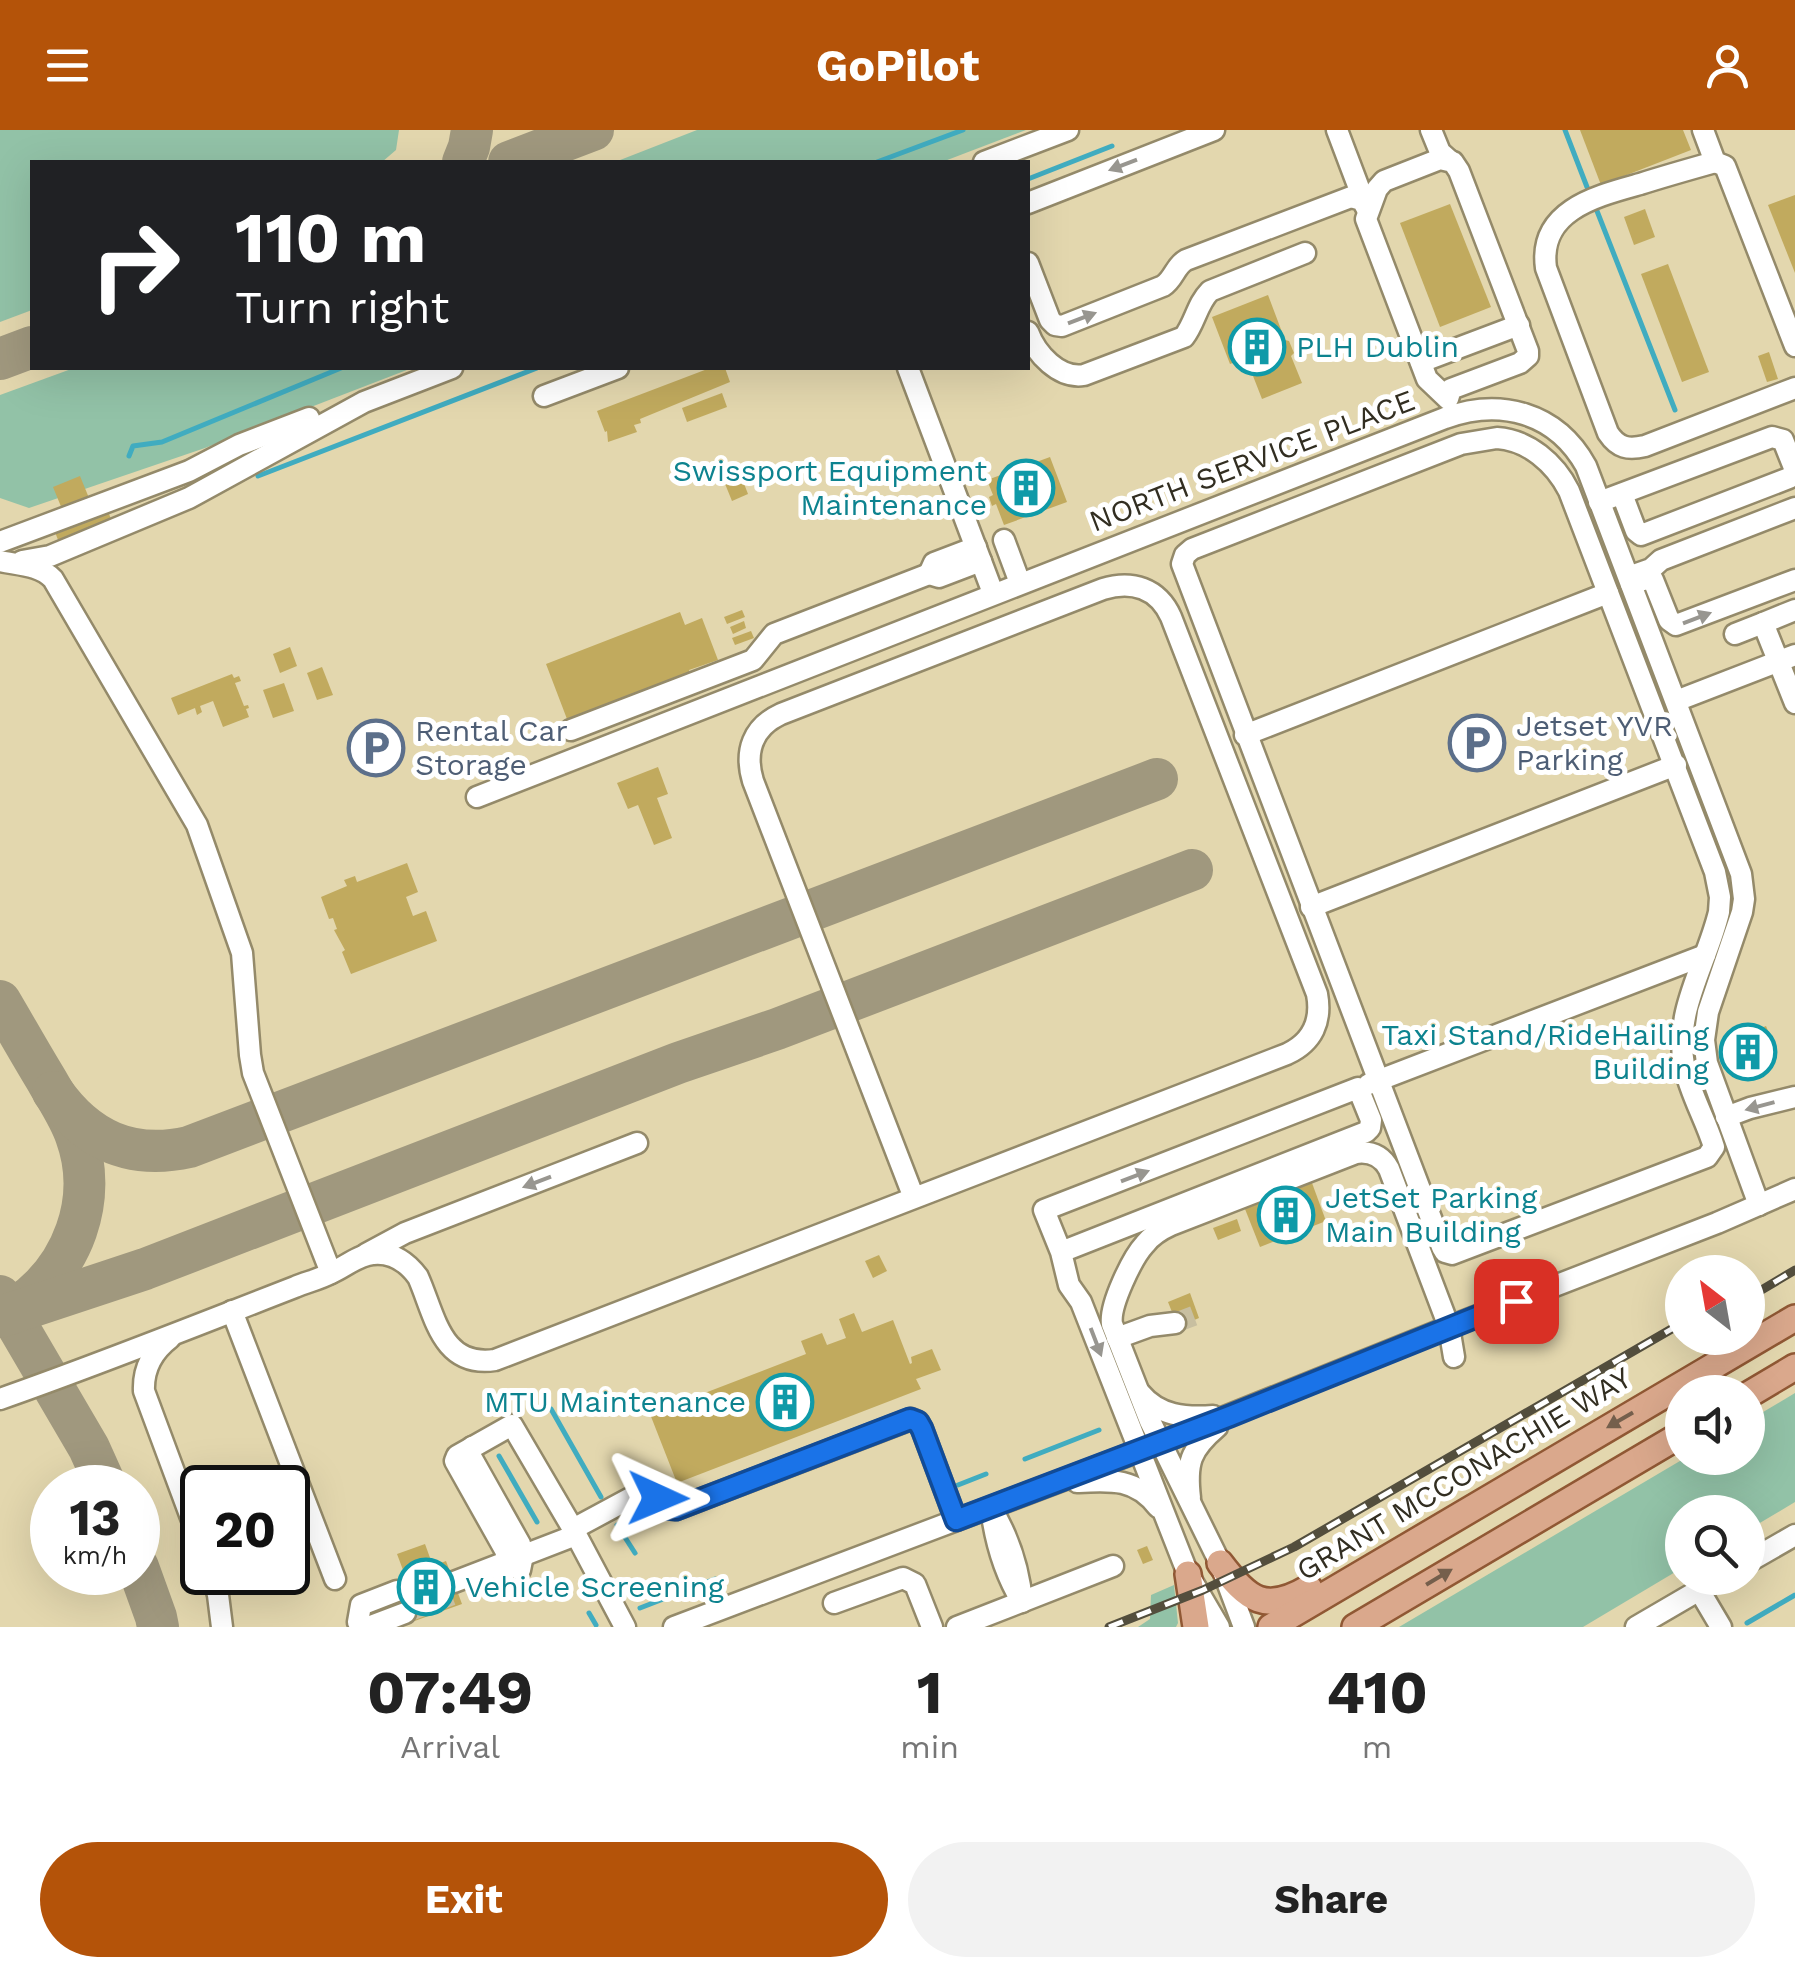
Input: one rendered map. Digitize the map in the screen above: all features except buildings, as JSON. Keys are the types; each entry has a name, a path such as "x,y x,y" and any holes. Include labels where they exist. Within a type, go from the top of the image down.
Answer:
{"main road":[{"name":"GRANT MCCONACHIE WAY","path":"1270,1627 1795,1318"},
{"path":"1765,1386 1795,1368"},
{"path":"1354,1627 1665,1444"},
{"path":"1220,1563 1251,1596 1286,1601 1390,1542 1461,1513"},
{"path":"1188,1574 1196,1627"}],"street":[{"path":"989,160 1068,130"},
{"path":"1030,202 1214,130"},
{"path":"1337,130 1421,362 1431,384 1451,407"},
{"path":"1431,130 1440,152 1459,171 1528,352 1524,360 1451,389 1451,407"},
{"path":"1703,130 1715,162"},
{"path":"1366,207 1384,181 1436,160 1449,160"},
{"path":"1795,346 1725,166 1715,162 1583,202 1563,216 1550,234 1544,255 1546,268 1608,433 1619,446 1645,446 1795,388"},
{"path":"1030,268 1050,320 1062,326 1163,286 1186,260 1351,198 1358,198 1366,207"},
{"path":"1030,337 1040,356 1078,377 1184,337 1210,291 1305,252"},
{"path":"1421,362 1519,324"},
{"path":"1,562 50,556 189,498 364,402 447,370"},
{"path":"544,396 613,370"},
{"path":"909,370 993,593"},
{"path":"0,546 189,472 239,445 336,408 364,402"},
{"name":"NORTH SERVICE PLACE","path":"478,796 1451,407 1508,410 1550,427 1579,454 1737,862 1743,884 1742,912 1705,1026 1707,1063 1760,1205"},
{"path":"1599,502 1772,437 1783,440 1795,471 1789,478 1641,535 1622,494"},
{"path":"1509,438 1535,451 1565,482 1608,593 1718,882 1719,912 1687,1006 1683,1054 1714,1150 1710,1155 1452,1254 1442,1247 1399,1165 1368,1084 1311,907 1182,560 1192,548 1461,444 1509,438"},
{"path":"1630,581 1661,560 1795,508"},
{"path":"1004,540 1020,582"},
{"path":"570,730 753,660 774,634 929,574 939,578 979,554"},
{"path":"1,562 38,568 54,579 197,825 242,954 253,1073 331,1273"},
{"path":"1630,581 1653,580 1669,620 1676,625 1795,580"},
{"path":"364,1255 391,1256 408,1265 418,1277 448,1345 469,1359 504,1357 1288,1054 1304,1044 1318,1020 1317,994 1171,617 1163,601 1142,587 1122,585 1103,589 781,714 766,722 751,743 748,764 753,781 914,1198"},
{"path":"1245,734 1608,593"},
{"path":"1735,634 1795,610"},
{"path":"1764,622 1787,658 1795,702"},
{"path":"1676,700 1787,658"},
{"path":"1311,907 1676,765"},
{"path":"1219,1627 1188,1574 1080,1302 1074,1269 1061,1252 1044,1210 1705,955"},
{"path":"1061,1252 1366,1132 1371,1120 1368,1084"},
{"path":"1726,1118 1795,1097"},
{"path":"0,1398 331,1273 405,1233 632,1145"},
{"path":"1244,1627 1220,1563 1136,1388 1110,1319 1112,1308 1140,1249 1160,1230 1356,1153 1373,1154 1399,1165"},
{"path":"1399,1165 1398,1193 1449,1327 1454,1358"},
{"path":"674,1627 1230,1416 1795,1189"},
{"path":"232,1311 335,1579"},
{"path":"1117,1338 1172,1316"},
{"path":"180,1332 162,1344 151,1359 144,1391 180,1488"},
{"path":"1136,1388 1150,1404 1177,1416 1230,1416"},
{"path":"1193,1510 1189,1465 1193,1452 1230,1416"},
{"path":"454,1582 554,1543 638,1494 650,1492 666,1508 676,1509 910,1419 922,1429 956,1520"},
{"path":"509,1561 470,1455 465,1452 512,1425 625,1627"},
{"path":"1055,1484 1109,1480 1128,1484 1147,1493 1165,1516"},
{"path":"990,1508 1011,1584 1022,1602"},
{"path":"1765,1552 1795,1534"},
{"path":"957,1627 1114,1566"},
{"path":"834,1603 903,1578 917,1588 932,1627"},
{"path":"218,1595 222,1627"},
{"path":"1636,1627 1690,1595"},
{"path":"1702,1595 1721,1627"},
{"path":"361,1625 363,1616 401,1602"}],"shaded area":[{"path":"0,130 1795,130 1795,1627 0,1627"}],"green space":[{"path":"0,130 399,130 396,150 384,160 30,160 30,311 0,322"},
{"path":"697,130 1026,130 947,160 620,160"},
{"path":"69,370 407,370 205,448 29,508 0,498 0,395"},
{"path":"1795,1393 1795,1502 1765,1520 1765,1495 1665,1495 1665,1578 1583,1627 1399,1627 1665,1470 1665,1475 1765,1475 1765,1411"},
{"path":"1174,1585 1176,1627 1138,1627 1150,1619 1151,1595"}],"waterway":[{"path":"882,160 963,130"},
{"path":"1565,130 1587,187"},
{"path":"1030,178 1112,146"},
{"path":"1597,211 1675,410"},
{"path":"129,456 133,446 162,442 336,370"},
{"path":"258,476 532,370"},
{"path":"551,1409 601,1497"},
{"path":"1025,1459 1099,1430"},
{"path":"499,1456 537,1522"},
{"path":"958,1485 986,1474"},
{"path":"617,1525 635,1553"},
{"path":"640,1608 715,1579"},
{"path":"1747,1623 1795,1595"},
{"path":"589,1613 596,1625"}],"taxiway":[{"path":"464,160 472,130"},
{"path":"514,160 593,130"},
{"path":"0,359 30,348"},
{"path":"53,1092 80,1123 112,1142 148,1151 189,1147 1157,779"},
{"path":"0,1317 145,1269 1192,870"},
{"path":"0,1001 70,1121 82,1160 84,1184 82,1208 67,1253 54,1273 18,1306"},
{"path":"0,1296 97,1465"},
{"path":"148,1595 158,1627"}],"tunnel":[{"path":"1175,1323 1199,1314"},
{"path":"397,1591 450,1571"},
{"path":"405,1613 458,1593"}],"railway":[{"path":"1765,1288 1795,1270"},
{"path":"1109,1627 1203,1590 1294,1547 1665,1333"}],"place":[{"name":"PLH Dublin","path":"1257,347"},
{"name":"Swissport Equipment Maintenance","path":"1026,488"},
{"name":"Jetset YVR Parking","path":"1477,743"},
{"name":"Rental Car Storage","path":"376,748"},
{"name":"Taxi Stand/RideHailing Building","path":"1748,1052"},
{"name":"JetSet Parking Main Building","path":"1286,1215"},
{"name":"MTU Maintenance","path":"785,1402"},
{"name":"Vehicle Screening","path":"426,1587"}],"route":[{"path":"658,1498 666,1508 676,1509 910,1419 922,1429 956,1520 1516,1301"}]}
